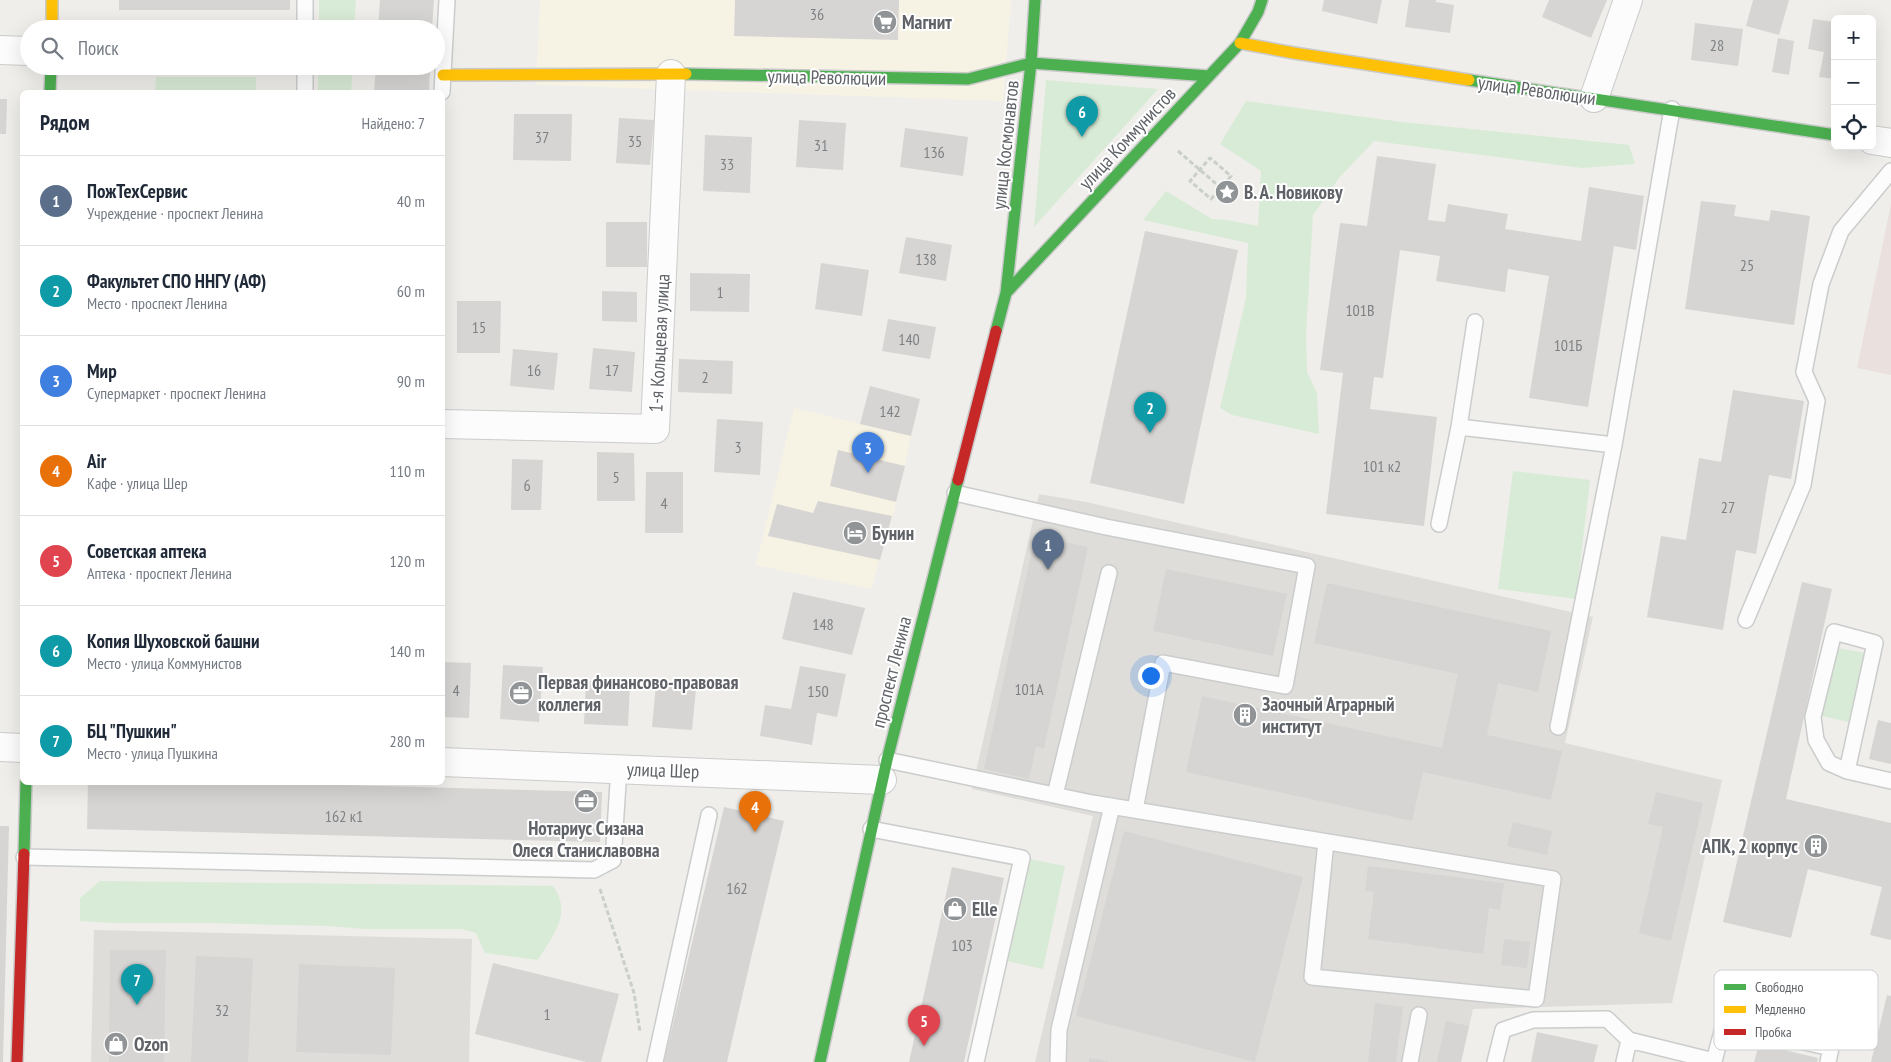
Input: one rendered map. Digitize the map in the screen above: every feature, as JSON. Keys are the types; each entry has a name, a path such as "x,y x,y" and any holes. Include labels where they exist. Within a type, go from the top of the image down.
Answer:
{"street":[{"path":"52,0 52,20"},
{"name":"улица Космонавтов","path":"1006,293 1031,63 1035,0"},
{"name":"улица Коммунистов","path":"1006,293 1240,43 1258,12 1262,0"},
{"path":"1594,98 1628,0"},
{"name":"улица Революции","path":"1240,43 1294,53 1831,133"},
{"path":"0,50 20,51"},
{"name":"улица Революции","path":"445,75 671,74 968,80 1031,63 1209,76"},
{"name":"1-я Кольцевая улица","path":"445,424 655,429 671,74"},
{"path":"50,90 51,75"},
{"path":"1876,141 1891,143"},
{"name":"проспект Ленина","path":"820,1062 885,770 1006,293"},
{"path":"0,747 20,748"},
{"name":"улица Шер","path":"445,762 619,768 885,770"},
{"path":"17,1062 26,785"}],"lane":[{"path":"305,0 305,20"},
{"path":"445,38 447,0"},
{"path":"305,75 305,90"},
{"path":"442,90 443,75"},
{"path":"1558,727 1614,445 1672,109"},
{"path":"1746,620 1803,486 1817,401 1804,372 1821,284 1841,231 1891,172"},
{"path":"1439,524 1459,427 1475,322"},
{"path":"1459,427 1614,445"},
{"path":"955,493 1106,527 1307,566 1285,686 1163,664 1135,810"},
{"path":"1056,795 1110,573"},
{"path":"1847,771 1875,643 1834,632 1814,717 1816,740 1829,763 1847,771 1891,781"},
{"path":"24,857 594,870 613,860 619,768"},
{"path":"885,770 1056,795 1135,810 1553,879 1536,999 1312,977 1326,842"},
{"path":"1058,1062 1059,1030 1112,806"},
{"path":"654,1062 709,815"},
{"path":"871,829 933,839 1022,858 976,1062"},
{"path":"1410,1062 1419,1015"},
{"path":"1495,1062 1503,1030 1533,1020 1607,1020 1629,1040 1714,1060 1717,1050"},
{"path":"1624,1062 1629,1040"}],"path":[{"path":"1178,151 1221,188"},
{"path":"1210,158 1231,176 1221,188 1211,199 1190,181 1210,158"},
{"path":"594,870 634,993 641,1036"}],"shaded area":[{"path":"540,0 1011,0 1003,101 536,85"},
{"path":"1891,204 1891,375 1857,368"},
{"path":"794,408 911,436 895,507 871,589 756,565"},
{"path":"1039,494 1086,502 1593,617 1565,743 1722,780 1672,1003 1473,1009 1461,1062 1035,1062 1093,816 972,789"},
{"path":"94,930 472,939 469,1062 91,1062"}],"green space":[{"path":"319,0 356,0 355,20 319,20"},
{"path":"318,75 352,75 351,90 318,90"},
{"path":"156,77 256,77 256,90 155,90"},
{"path":"1046,80 1158,89 1034,227"},
{"path":"1246,101 1402,122 1629,145 1635,164 1582,168 1374,141 1339,178 1313,215 1306,335 1307,372 1317,393 1319,434 1232,415 1220,408 1246,298 1248,243 1143,220 1166,191 1212,219 1258,226 1261,171 1220,144"},
{"path":"1513,471 1590,480 1576,599 1498,589"},
{"path":"1838,648 1865,653 1849,722 1822,716"},
{"path":"1029,859 1065,866 1043,969 1007,961"},
{"path":"100,881 553,886 559,896 561,915 554,933 538,960 485,953 476,933 462,929 366,929 327,926 80,921 80,898"}],"building":[{"path":"119,0 290,0 290,10 119,10"},
{"path":"380,0 434,0 433,20 379,20"},
{"path":"735,0 899,0 898,40 734,36"},
{"path":"1324,0 1382,0 1377,24 1322,11"},
{"path":"1409,0 1436,0 1436,2 1454,5 1450,33 1405,27"},
{"path":"1549,0 1607,0 1591,38 1542,17"},
{"path":"1753,0 1789,0 1779,35 1746,26"},
{"path":"1813,19 1831,21 1831,78 1819,77 1824,52 1808,49"},
{"path":"1695,23 1743,29 1738,66 1691,60"},
{"path":"1778,38 1794,41 1789,75 1772,72"},
{"path":"375,75 430,75 429,90 374,90"},
{"path":"0,99 7,99 6,134 0,134"},
{"path":"514,114 572,114 571,161 513,160"},
{"path":"619,118 654,120 650,165 616,163"},
{"path":"799,120 846,123 843,170 796,167"},
{"path":"905,128 968,137 963,176 900,167"},
{"path":"705,135 752,137 750,193 703,191"},
{"path":"1377,156 1436,164 1428,220 1445,222 1448,204 1508,214 1505,229 1581,241 1589,187 1644,196 1636,250 1614,246 1588,407 1529,398 1549,276 1508,269 1505,292 1436,281 1440,256 1400,250 1383,378 1374,377 1370,409 1437,417 1424,526 1326,514 1343,373 1320,370 1340,223 1367,226"},
{"path":"1701,201 1736,205 1734,216 1769,221 1771,210 1810,216 1794,325 1685,309"},
{"path":"606,222 647,222 647,267 606,267"},
{"path":"1145,231 1238,250 1184,504 1090,483"},
{"path":"906,237 952,245 946,281 899,273"},
{"path":"821,263 869,270 862,316 815,309"},
{"path":"690,273 750,274 749,312 690,311"},
{"path":"602,291 637,292 637,322 602,321"},
{"path":"457,301 501,301 500,353 457,353"},
{"path":"888,319 936,327 930,359 882,351"},
{"path":"593,348 635,352 632,392 589,389"},
{"path":"513,349 558,353 554,390 510,386"},
{"path":"679,359 733,361 732,394 678,392"},
{"path":"870,386 920,399 911,436 860,424"},
{"path":"1733,390 1804,401 1791,479 1769,475 1756,554 1736,550 1723,630 1647,617 1661,536 1686,540 1699,458 1721,462"},
{"path":"717,419 763,422 760,475 714,472"},
{"path":"838,450 905,466 896,502 830,486"},
{"path":"597,452 634,453 635,501 597,501"},
{"path":"512,459 543,460 541,510 511,510"},
{"path":"646,472 683,472 683,533 645,533"},
{"path":"818,501 892,516 880,560 768,536 777,504 813,513"},
{"path":"1035,536 1088,547 1044,748 1036,747 1029,779 984,769"},
{"path":"1166,569 1287,594 1273,656 1153,631"},
{"name":"АПК, 2 корпус","path":"1802,582 1832,589 1786,799 1891,823 1891,940 1870,935 1882,887 1808,869 1791,938 1723,922"},
{"name":"Заочный Аграрный институт","path":"1327,583 1551,631 1538,692 1498,683 1487,735 1562,751 1551,800 1423,772 1412,821 1186,772 1202,696 1442,748 1458,674 1314,643"},
{"path":"793,592 865,608 852,655 782,639"},
{"path":"445,662 471,663 469,718 445,717"},
{"name":"Первая финансово-правовая коллегия","path":"503,665 543,667 539,722 500,719"},
{"path":"800,666 846,674 837,717 817,713 812,745 760,736 765,705 791,709"},
{"path":"586,681 630,683 628,726 584,724"},
{"path":"656,685 696,689 692,730 652,727"},
{"path":"1878,720 1891,723 1891,764 1869,759"},
{"path":"88,785 347,785 602,792 600,842 87,829"},
{"path":"1656,792 1703,803 1671,941 1639,933 1663,827 1648,824"},
{"path":"724,807 784,821 727,1062 664,1062"},
{"path":"1513,822 1552,831 1547,855 1507,846"},
{"path":"0,826 9,826 3,1062 0,1062"},
{"path":"1124,831 1303,877 1255,1062 1076,1016"},
{"path":"1368,866 1504,883 1500,910 1489,908 1483,954 1368,939 1374,892 1365,891"},
{"path":"952,867 1004,878 964,1062 909,1062"},
{"path":"1504,939 1530,942 1527,968 1501,965"},
{"path":"110,950 166,950 164,1062 109,1062"},
{"path":"196,956 253,958 248,1062 191,1062"},
{"path":"493,963 619,994 601,1062 586,1062 475,1034"},
{"path":"299,964 395,968 391,1055 296,1052"},
{"path":"1887,995 1891,996 1891,1062 1871,1062 1874,1050 1878,1050 1878,1033"},
{"path":"1375,1003 1403,1007 1396,1062 1368,1062"},
{"path":"1446,1021 1469,1026 1461,1062 1437,1062"},
{"path":"1537,1032 1598,1045 1594,1062 1531,1062"},
{"path":"1757,1050 1784,1050 1818,1058 1817,1062 1754,1062"},
{"path":"1089,1058 1108,1061 1108,1062 1089,1062"}],"traffic: fast":[{"path":"996,331 1006,293 1031,63 1035,0"},
{"path":"1006,293 1240,43 1258,12 1262,0"},
{"path":"686,74 968,79 1031,63 1209,76"},
{"path":"50,90 51,75"},
{"path":"1469,80 1831,134"},
{"path":"820,1062 887,760 958,480"},
{"path":"24,854 26,785"}],"traffic: slow":[{"path":"52,0 52,20"},
{"path":"1240,43 1469,80"},
{"path":"445,75 686,74"}],"traffic: jam":[{"path":"958,480 996,331"},
{"path":"17,1062 24,854"}],"place":[{"name":"Магнит","path":"885,22"},
{"name":"Копия Шуховской башни","path":"1082,137"},
{"name":"В. А. Новикову","path":"1227,192"},
{"name":"Факультет СПО ННГУ (АФ)","path":"1150,433"},
{"name":"Мир","path":"868,473"},
{"name":"Бунин","path":"855,533"},
{"name":"ПожТехСервис","path":"1048,570"},
{"name":"Первая финансово-правовая коллегия","path":"521,693"},
{"name":"Заочный Аграрный институт","path":"1245,715"},
{"name":"Нотариус Сизана Олеся Станиславовна","path":"586,801"},
{"name":"Air","path":"755,832"},
{"name":"АПК, 2 корпус","path":"1816,846"},
{"name":"Elle","path":"955,909"},
{"name":"БЦ \"Пушкин\"","path":"137,1005"},
{"name":"Ozon","path":"116,1044"},
{"name":"Советская аптека","path":"924,1046"}]}
